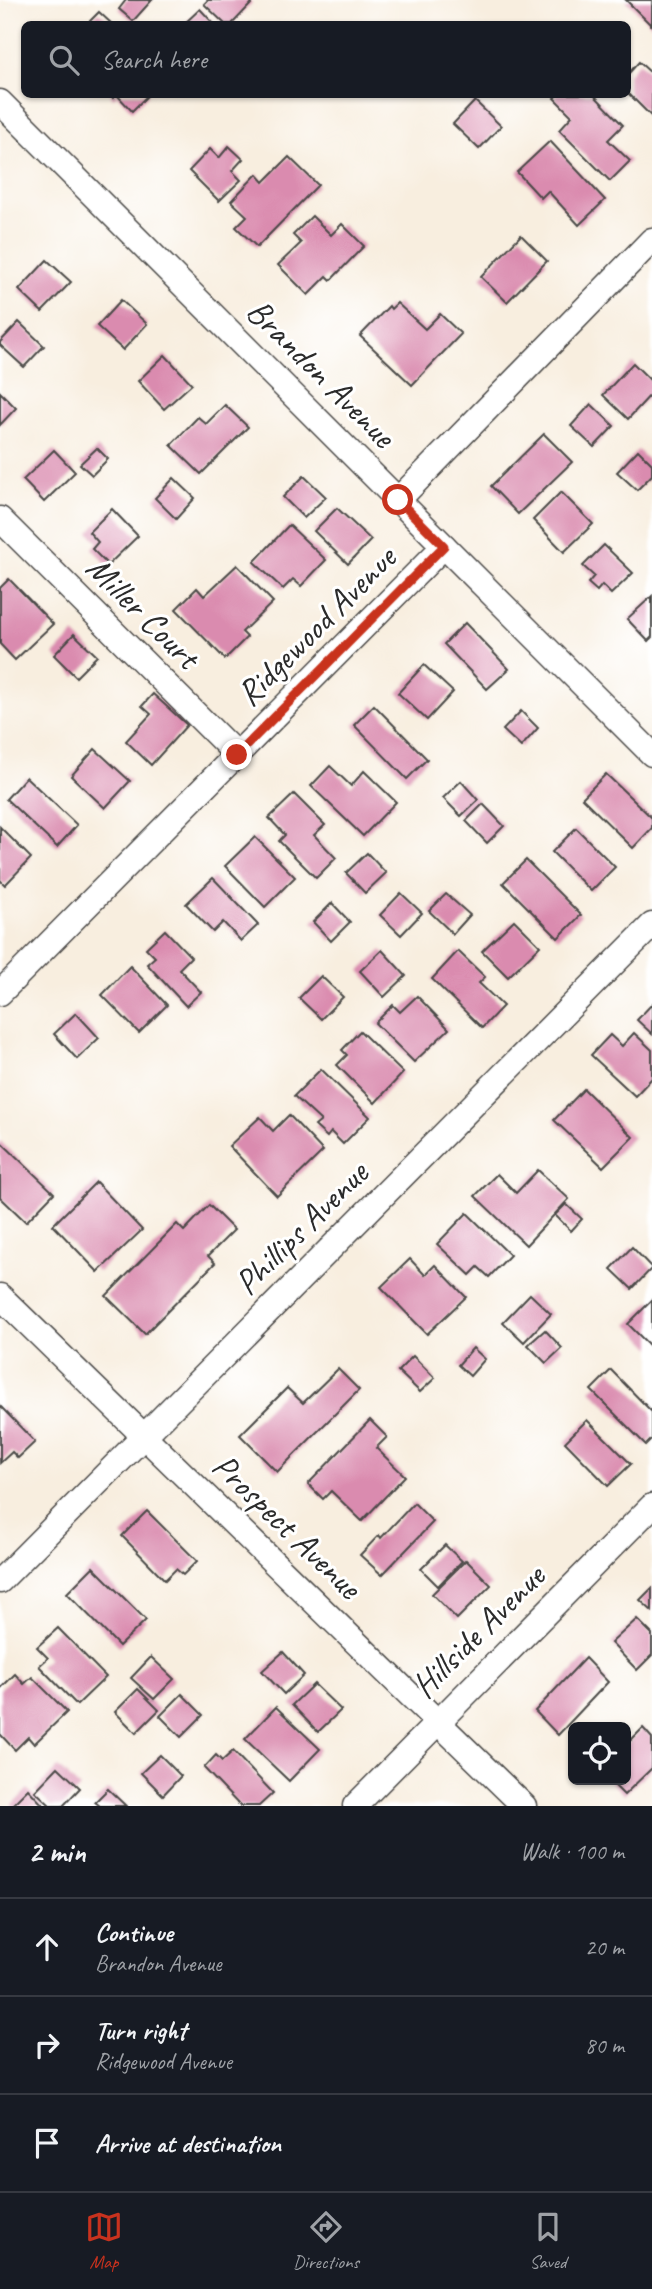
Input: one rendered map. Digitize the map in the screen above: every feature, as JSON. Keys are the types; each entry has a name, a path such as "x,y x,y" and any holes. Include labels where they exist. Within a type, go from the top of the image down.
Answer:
{"street":[{"name":"Brandon Avenue","path":"0,102 652,754"},
{"name":"Ridgewood Avenue","path":"398,500 652,240"},
{"name":"Miller Court","path":"0,519 237,755"},
{"name":"Ridgewood Avenue","path":"0,993 444,546"},
{"name":"Phillips Avenue","path":"0,1581 652,925"},
{"name":"Prospect Avenue","path":"0,1296 524,1806"},
{"name":"Hillside Avenue","path":"355,1806 652,1506"}],"building":[{"path":"126,0 152,0 133,21 119,9"},
{"path":"208,0 249,0 252,3 235,21 222,21 204,4"},
{"path":"626,0 652,0 652,26"},
{"path":"200,9 211,21 187,21"},
{"path":"99,12 109,21 90,21"},
{"path":"639,62 652,74 652,117 631,96 631,71"},
{"path":"120,98 145,98 132,111"},
{"path":"554,98 597,98 623,125 608,140 630,161 610,181 559,130 572,116"},
{"path":"475,101 501,126 479,149 453,124"},
{"path":"550,141 605,200 579,225 548,191 541,198 517,172"},
{"path":"229,146 243,159 232,171 241,180 219,201 189,171 210,149 219,158"},
{"path":"289,157 318,185 257,247 236,227 247,216 231,201 257,174 264,182"},
{"path":"312,216 331,235 342,224 364,246 331,280 327,276 308,295 278,265 301,243 293,235"},
{"path":"521,235 547,261 507,302 481,277"},
{"path":"47,260 71,282 42,312 19,290"},
{"path":"121,300 147,324 123,350 97,326"},
{"path":"397,303 425,329 440,314 461,334 412,385 360,336 389,306 391,309"},
{"path":"19,322 44,346 24,367 0,345"},
{"path":"165,355 192,384 164,409 138,381"},
{"path":"633,363 652,382 652,393 628,419 603,395"},
{"path":"0,392 16,408 0,425"},
{"path":"591,404 614,426 594,447 571,426"},
{"path":"225,405 248,427 201,474 171,445 198,417 206,424"},
{"path":"544,434 572,462 518,514 491,486"},
{"path":"97,448 108,459 92,475 80,464"},
{"path":"54,450 75,472 44,502 23,480"},
{"path":"638,450 652,464 652,475 637,490 617,472"},
{"path":"304,476 326,497 304,518 283,497"},
{"path":"174,478 195,498 176,519 155,498"},
{"path":"561,492 593,524 564,552 533,520"},
{"path":"337,508 371,540 348,564 314,531"},
{"path":"112,509 138,536 108,565 92,549 98,542 89,532"},
{"path":"289,525 326,560 301,586 293,579 283,589 254,562"},
{"path":"604,545 633,573 611,594 602,585 597,591 588,583 594,576 583,566"},
{"path":"237,565 273,602 242,632 247,637 225,659 176,609 197,588 204,596"},
{"path":"9,579 53,624 15,660 0,644 0,588"},
{"path":"652,596 652,637 648,641 627,619"},
{"path":"465,623 509,669 487,689 444,644"},
{"path":"74,634 97,656 76,677 54,655"},
{"path":"424,665 453,692 427,720 398,693"},
{"path":"153,694 187,725 151,765 126,741 151,714 142,706"},
{"path":"374,705 427,759 407,779 354,725"},
{"path":"521,711 538,728 521,747 503,730"},
{"path":"95,749 130,781 105,808 71,776"},
{"path":"330,766 351,786 364,771 396,802 363,836 311,786"},
{"path":"606,774 652,818 652,828 633,848 582,798"},
{"path":"26,777 77,825 57,847 6,799"},
{"path":"461,781 478,800 461,816 443,798"},
{"path":"294,794 325,825 314,835 336,858 316,878 279,841 285,835 269,818"},
{"path":"483,804 504,826 487,843 466,821"},
{"path":"0,827 31,858 5,885 0,880"},
{"path":"576,828 615,867 591,891 552,852"},
{"path":"255,837 295,877 265,907 225,866"},
{"path":"367,853 386,873 365,893 346,873"},
{"path":"526,860 581,915 558,938 503,883"},
{"path":"213,878 258,925 241,941 223,922 213,932 186,904"},
{"path":"401,893 422,913 401,935 380,915"},
{"path":"446,894 470,915 453,934 429,911"},
{"path":"332,903 350,922 331,941 313,922"},
{"path":"514,920 540,946 508,977 482,951"},
{"path":"165,930 191,957 179,969 201,992 186,1006 147,964 155,957 146,948"},
{"path":"382,950 406,976 384,997 360,971"},
{"path":"458,951 485,977 479,983 503,1006 482,1028 432,979"},
{"path":"130,966 167,1005 139,1033 102,995"},
{"path":"321,976 343,997 321,1019 299,998"},
{"path":"417,996 449,1029 414,1062 375,1023 393,1005 400,1012"},
{"path":"652,1004 652,1034 637,1020"},
{"path":"76,1013 99,1038 77,1059 54,1034"},
{"path":"360,1031 403,1073 375,1103 337,1065 347,1055 342,1050"},
{"path":"634,1033 652,1050 652,1078 635,1096 591,1055 610,1035 622,1046"},
{"path":"321,1069 370,1117 343,1144 331,1132 327,1137 315,1126 321,1121 294,1096"},
{"path":"584,1089 633,1137 603,1167 554,1120"},
{"path":"289,1115 323,1151 277,1196 229,1146 260,1117 273,1131"},
{"path":"0,1141 54,1193 26,1222 0,1197"},
{"path":"538,1170 569,1199 526,1245 475,1196 497,1174 516,1193"},
{"path":"96,1182 142,1230 98,1272 53,1225"},
{"path":"566,1204 582,1219 571,1231 555,1215"},
{"path":"209,1205 234,1230 208,1256 215,1263 145,1334 106,1296 177,1224 184,1231"},
{"path":"467,1213 510,1255 489,1277 478,1267 470,1275 437,1244"},
{"path":"632,1247 652,1268 632,1289 611,1269"},
{"path":"410,1259 425,1275 435,1265 466,1297 427,1334 381,1287"},
{"path":"530,1294 551,1314 524,1342 503,1322"},
{"path":"652,1300 652,1348 628,1324"},
{"path":"545,1330 562,1348 546,1363 528,1345"},
{"path":"473,1348 485,1359 470,1376 458,1365"},
{"path":"413,1356 435,1378 420,1392 398,1371"},
{"path":"338,1369 359,1390 277,1472 240,1435 287,1388 303,1403"},
{"path":"611,1370 652,1412 652,1439 646,1445 591,1390"},
{"path":"0,1406 35,1442 18,1458 12,1452 0,1463"},
{"path":"370,1420 387,1437 376,1448 405,1476 362,1521 331,1491 323,1499 308,1484"},
{"path":"587,1420 631,1464 608,1486 565,1442"},
{"path":"414,1503 433,1522 382,1575 360,1555 379,1535 381,1538"},
{"path":"147,1511 197,1561 183,1575 176,1569 165,1580 122,1536"},
{"path":"445,1545 462,1561 438,1586 421,1569"},
{"path":"466,1560 491,1585 457,1619 432,1594"},
{"path":"93,1567 146,1620 119,1646 67,1593"},
{"path":"652,1588 652,1611 640,1600"},
{"path":"637,1619 652,1634 652,1655 637,1670 611,1643"},
{"path":"58,1628 106,1677 77,1705 39,1666 48,1658 37,1647"},
{"path":"283,1652 304,1675 284,1694 262,1671"},
{"path":"151,1657 174,1679 154,1699 131,1678"},
{"path":"585,1658 608,1682 558,1735 535,1711"},
{"path":"15,1674 24,1684 32,1677 67,1712 34,1744 28,1737 15,1750 0,1734 0,1689"},
{"path":"314,1684 341,1710 318,1732 292,1705"},
{"path":"138,1689 159,1710 136,1733 115,1712"},
{"path":"182,1694 203,1715 181,1737 160,1716"},
{"path":"276,1707 320,1749 289,1781 245,1739"},
{"path":"643,1728 652,1738 652,1768 624,1795 614,1785 631,1785 631,1740"},
{"path":"233,1751 273,1793 259,1806 240,1806 204,1768 216,1755 222,1761"},
{"path":"160,1755 181,1776 163,1795 141,1773"},
{"path":"58,1767 80,1788 63,1806 51,1806 35,1791"},
{"path":"28,1789 44,1806 11,1806"},
{"path":"108,1789 126,1806 100,1806 95,1802"}],"route":[{"path":"237,755 444,546 398,500"}]}
